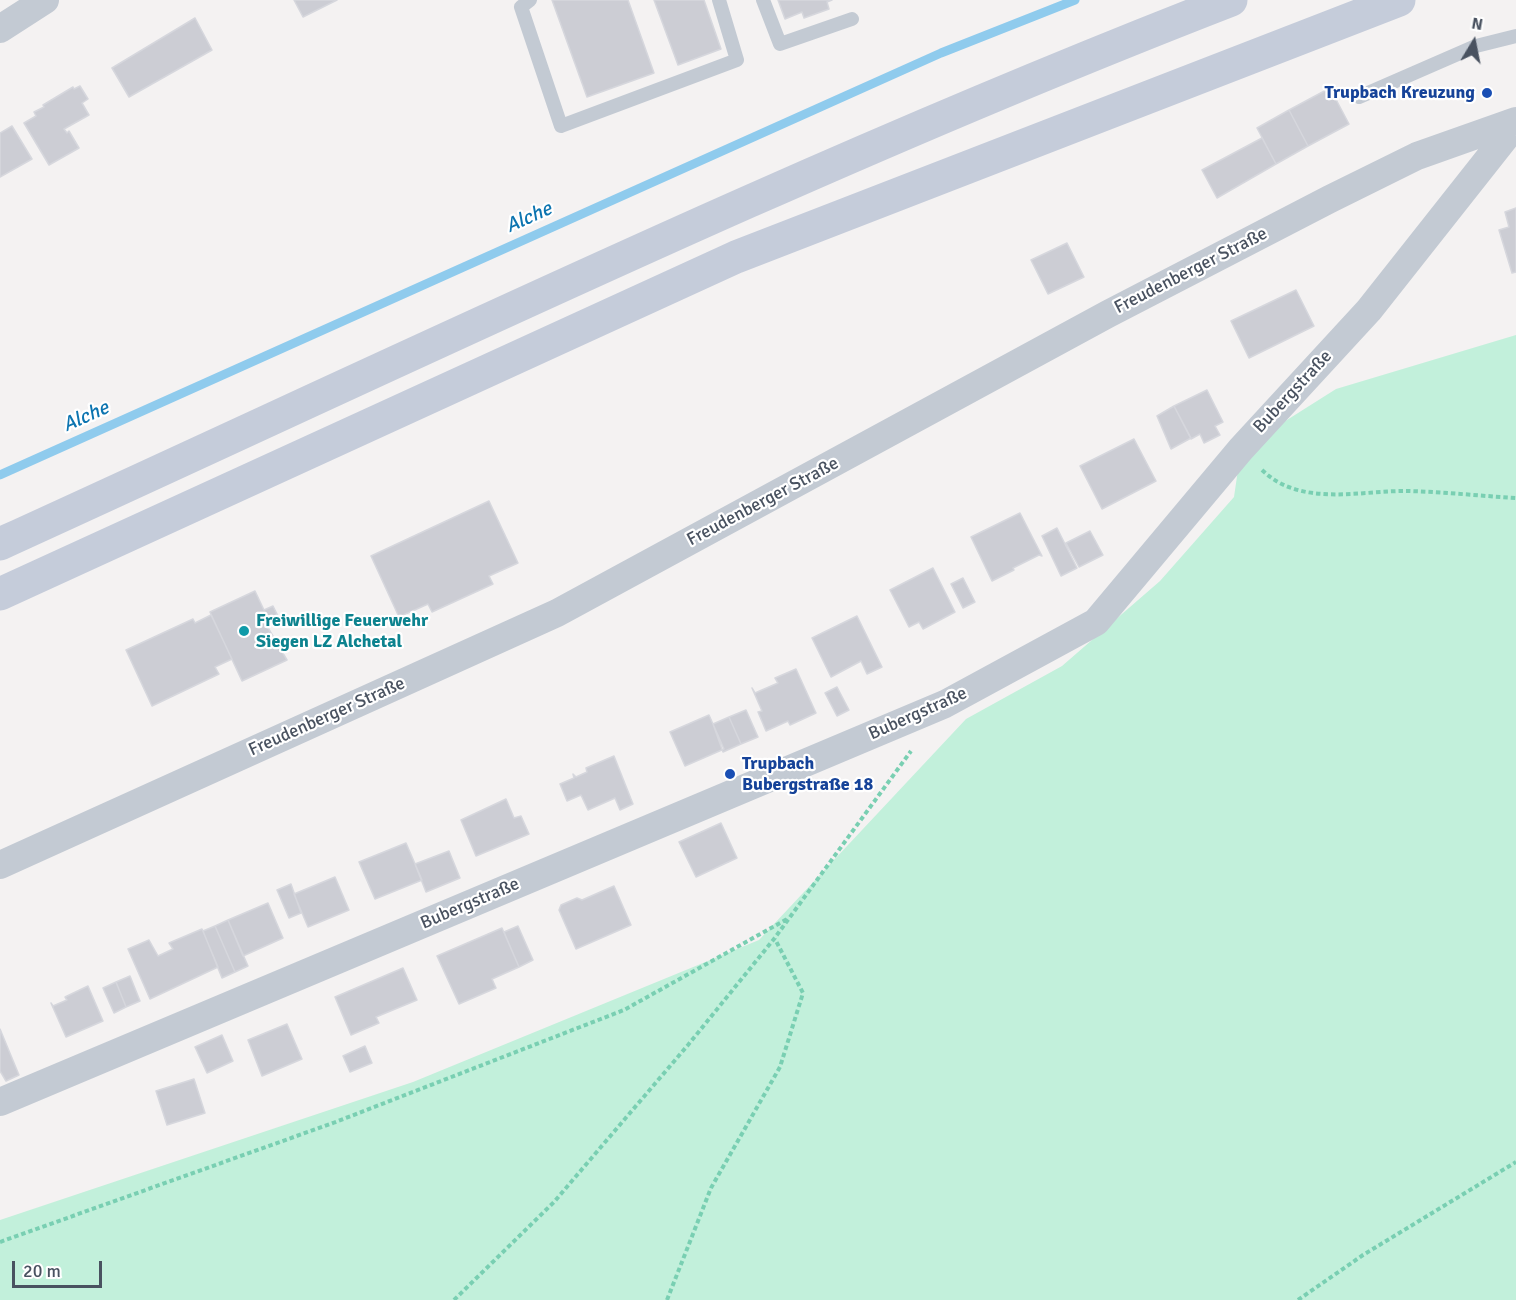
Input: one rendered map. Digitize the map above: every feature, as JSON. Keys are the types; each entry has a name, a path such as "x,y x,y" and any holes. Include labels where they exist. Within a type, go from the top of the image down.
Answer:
{"main road":[{"path":"0,544 726,212 919,128 1231,0"},
{"path":"0,594 736,257 1399,0"}],"street":[{"path":"0,29 45,0"},
{"name":"Bubergstraße","path":"0,1102 945,704 1096,622 1241,449 1369,310 1516,122"},
{"name":"Freudenberger Straße","path":"0,865 557,613 1097,320 1330,199 1417,156 1516,122"}],"lane":[{"path":"530,0 521,7 561,126 737,60 719,0"},
{"path":"763,0 780,44 852,19"},
{"path":"1359,97 1476,46 1516,36"}],"path":[{"path":"1241,449 1270,478 1298,490 1346,495 1408,491 1516,498"},
{"path":"454,1300 554,1202 688,1045 774,939 945,704"},
{"path":"0,1242 333,1123 624,1010 789,918"},
{"path":"667,1300 711,1188 780,1067 803,993 774,939"},
{"path":"1298,1300 1363,1255 1516,1162"}],"green space":[{"path":"1516,335 1516,1300 0,1300 0,1220 413,1082 759,940 966,719 1062,666 1160,581 1234,497 1241,449 1336,389"}],"building":[{"path":"294,0 337,0 303,17"},
{"path":"552,0 628,0 654,73 587,97"},
{"path":"654,0 704,0 721,49 678,65"},
{"path":"778,0 832,0 827,2 829,9 804,18 802,12 785,19"},
{"path":"195,18 212,50 129,97 112,68"},
{"path":"80,86 88,99 82,103 89,115 64,129 67,133 69,131 79,148 49,165 24,123 36,116 34,112 44,107 43,105 73,87 74,89"},
{"path":"1330,88 1349,124 1308,146 1289,110"},
{"path":"1289,110 1308,146 1276,164 1257,128"},
{"path":"12,126 32,159 0,177 0,133"},
{"path":"1262,138 1276,164 1217,198 1202,170"},
{"path":"1516,208 1516,272 1512,273 1499,230 1509,227 1505,212"},
{"path":"1067,243 1084,277 1048,294 1031,260"},
{"path":"1296,290 1314,326 1249,358 1231,321"},
{"path":"1207,390 1223,422 1215,426 1220,435 1204,443 1200,434 1191,439 1174,406"},
{"path":"1174,406 1191,438 1171,449 1157,416"},
{"path":"1134,439 1156,481 1102,509 1080,466"},
{"path":"489,501 518,563 489,576 493,584 432,612 428,604 399,617 371,556"},
{"path":"1020,513 1042,556 1039,555 1013,568 1014,570 992,581 971,537"},
{"path":"1057,528 1077,568 1061,576 1042,536"},
{"path":"1090,531 1103,555 1079,567 1066,543"},
{"path":"933,568 955,612 923,629 919,622 909,627 890,590"},
{"path":"963,578 975,602 963,608 951,584"},
{"name":"Freiwillige Feuerwehr Siegen LZ Alchetal","path":"255,591 264,610 273,606 280,620 267,626 287,660 242,681 210,612"},
{"path":"211,615 232,659 215,667 219,674 152,706 126,650 193,619 195,623"},
{"path":"857,616 882,667 867,674 861,661 831,677 812,638"},
{"path":"796,669 816,713 790,725 788,721 766,731 758,712 762,711 752,688 755,693 778,683 775,678"},
{"path":"837,687 849,710 837,716 825,693"},
{"path":"746,710 758,737 741,744 729,717"},
{"path":"709,715 724,749 685,766 670,732"},
{"path":"729,717 741,744 723,752 713,724"},
{"path":"614,756 633,804 620,810 615,798 588,810 581,795 567,801 560,784 574,778 573,774 576,777 587,772 586,768"},
{"path":"506,799 514,818 521,816 529,834 476,856 461,820"},
{"path":"721,823 737,858 696,877 679,842"},
{"path":"406,843 422,880 375,899 359,862"},
{"path":"449,851 460,878 426,892 415,864"},
{"path":"335,877 349,910 308,927 294,894"},
{"path":"291,884 301,913 289,918 277,890"},
{"path":"614,886 631,925 576,949 559,910 561,905 577,898 582,900"},
{"path":"268,903 283,938 243,956 228,920"},
{"path":"228,920 248,966 235,972 215,926"},
{"path":"215,926 235,972 222,978 203,931"},
{"path":"518,926 533,960 519,967 504,932"},
{"path":"502,928 519,967 492,979 496,988 459,1004 437,956"},
{"path":"202,929 218,967 150,999 128,949 149,940 158,956 173,949 169,943"},
{"path":"403,968 417,1000 376,1017 379,1023 351,1035 335,997"},
{"path":"130,976 140,1001 126,1007 116,982"},
{"path":"116,982 126,1007 114,1013 103,988"},
{"path":"88,986 103,1021 66,1037 51,1003 53,1006 67,1000 65,997"},
{"path":"287,1024 302,1059 262,1076 248,1040"},
{"path":"0,1029 19,1075 6,1081 0,1071"},
{"path":"222,1035 233,1061 207,1073 195,1047"},
{"path":"365,1046 372,1063 350,1072 343,1056"},
{"path":"194,1079 205,1113 167,1125 156,1091"}],"waterway":[{"name":"Alche","path":"0,475 941,53 1075,0"}],"place":[{"name":"Trupbach Kreuzung","path":"1487,93"},
{"name":"Freiwillige Feuerwehr Siegen LZ Alchetal","path":"244,631"},
{"name":"Trupbach Bubergstraße 18","path":"730,774"}]}
